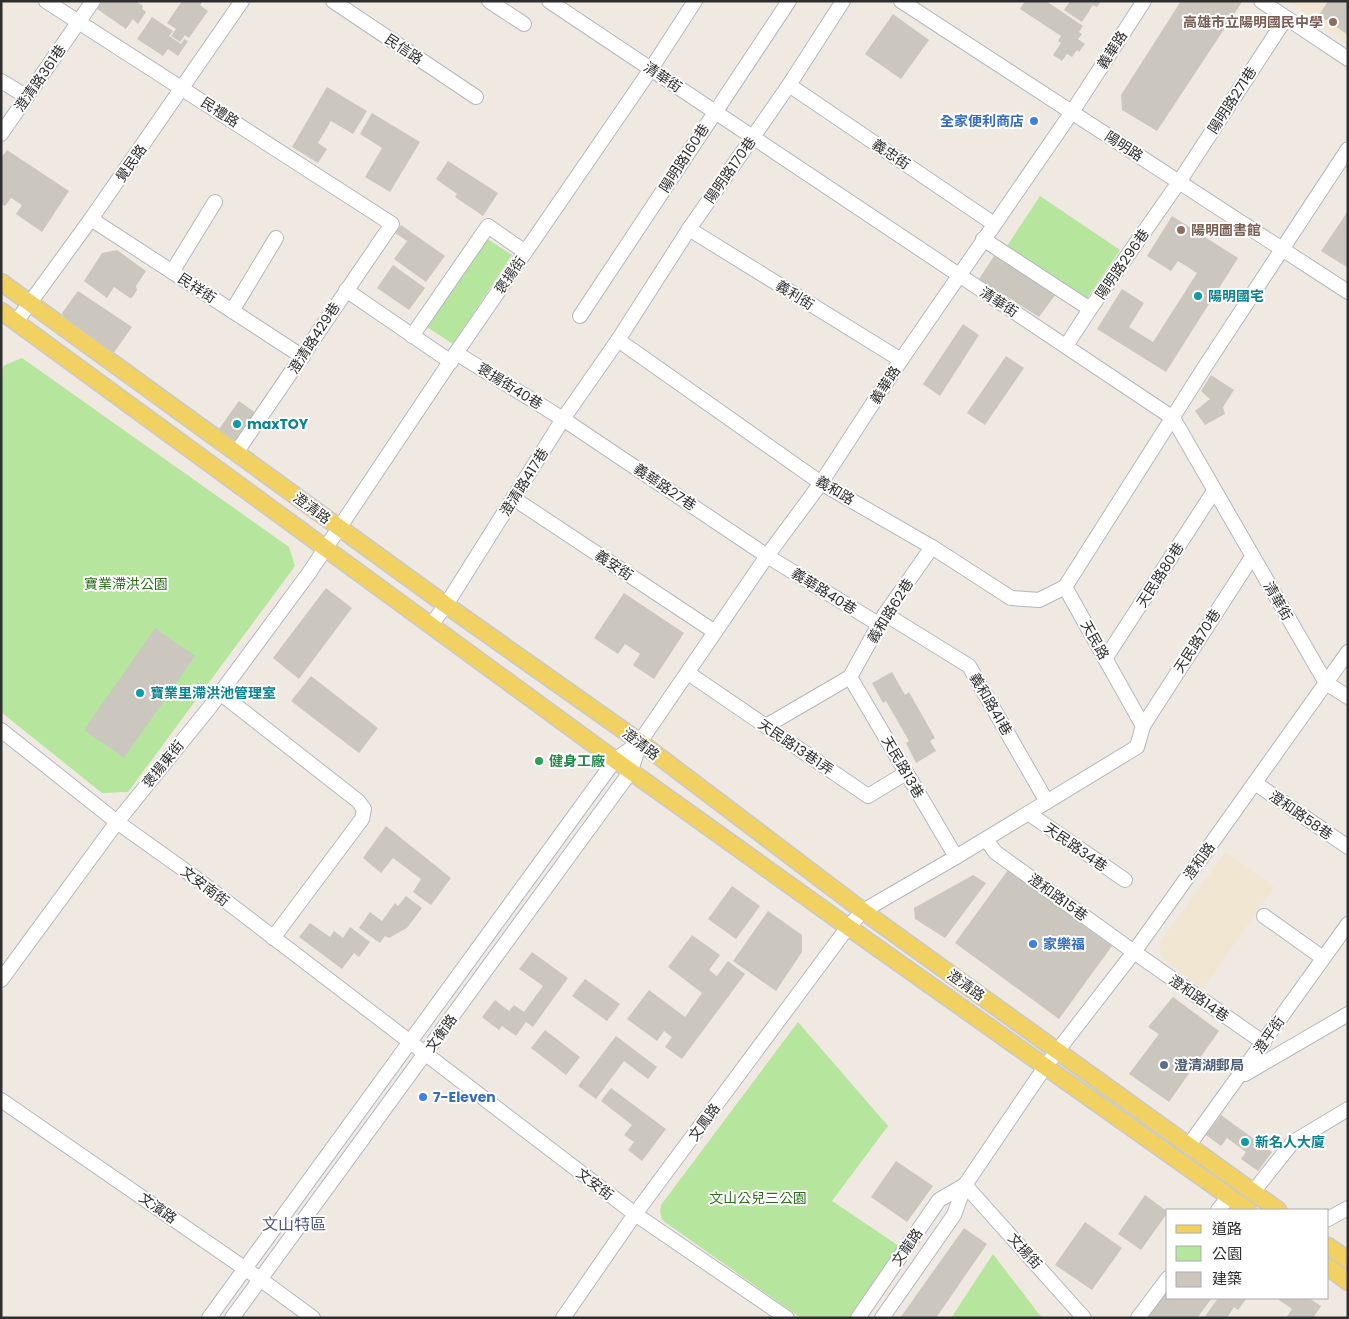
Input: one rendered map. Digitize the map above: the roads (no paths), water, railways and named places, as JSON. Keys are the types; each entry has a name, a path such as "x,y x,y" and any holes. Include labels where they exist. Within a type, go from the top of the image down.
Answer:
{"main road":[{"name":"澄清路","path":"1,282 446,605 640,742 863,911 1277,1209"},
{"name":"澄清路","path":"1,311 615,760 1247,1209"},
{"path":"1329,1247 1348,1260"},
{"path":"1329,1268 1348,1282"}],"street":[{"name":"民禮路","path":"46,1 392,224"},
{"name":"澄清路361巷","path":"1,134 93,1"},
{"name":"覺民路","path":"16,322 91,219 242,1"},
{"name":"民信路","path":"333,1 476,97"},
{"path":"489,1 524,24"},
{"name":"清華街","path":"550,1 958,276 1173,418 1326,683 1348,698"},
{"name":"褒揚街","path":"326,549 695,1"},
{"name":"陽明路160巷","path":"580,316 789,1"},
{"name":"陽明路170巷","path":"618,340 689,229 789,85 843,1"},
{"name":"陽明路","path":"900,1 1348,292"},
{"name":"義華路","path":"615,760 640,742 768,556 821,483 901,360 1072,112 1144,1"},
{"path":"1261,1 1348,59"},
{"name":"陽明路271巷","path":"1179,182 1286,18"},
{"path":"1,81 27,97"},
{"name":"義忠街","path":"789,85 994,224"},
{"path":"1065,587 1348,149"},
{"name":"陽明路296巷","path":"1066,346 1179,182"},
{"path":"172,272 215,202"},
{"name":"民祥街","path":"91,219 302,357"},
{"name":"澄清路429巷","path":"236,453 392,224"},
{"path":"412,336 488,226 525,252"},
{"name":"義利街","path":"689,229 901,360"},
{"path":"232,310 276,238"},
{"path":"983,239 1090,310"},
{"name":"褒揚街40巷","path":"346,290 412,336 563,419"},
{"name":"澄清路417巷","path":"431,625 446,605 563,419 618,340"},
{"name":"義和路","path":"618,340 821,483 932,547 1011,598 1039,600 1065,587"},
{"name":"義華路27巷","path":"563,419 768,556"},
{"name":"天民路80巷","path":"1105,659 1214,491"},
{"name":"義安街","path":"513,498 715,632"},
{"name":"義和路62巷","path":"850,677 883,620 932,547"},
{"name":"褒揚東街","path":"1,980 117,822 210,707 326,549"},
{"name":"義華路40巷","path":"768,556 883,620"},
{"name":"天民路70巷","path":"1143,726 1252,557"},
{"name":"天民路","path":"1065,587 1143,726"},
{"name":"義和路41巷","path":"883,620 969,666 1047,802"},
{"name":"澄和路","path":"1045,1067 1134,952 1348,652"},
{"name":"天民路13巷1弄","path":"688,673 868,796 906,773"},
{"path":"766,726 850,677"},
{"name":"天民路13巷","path":"850,677 956,857"},
{"path":"220,693 358,801 364,809 362,819 272,938"},
{"path":"848,927 863,911 1137,747 1143,726"},
{"name":"文安南街","path":"1,730 117,822 197,879 409,1042"},
{"name":"文衡路","path":"232,1318 631,771 640,742"},
{"name":"文衡路","path":"209,1318 615,760"},
{"name":"澄和路58巷","path":"1255,783 1348,847"},
{"name":"天民路34巷","path":"1028,813 1125,880"},
{"name":"澄和路15巷","path":"986,838 995,852 1134,952"},
{"path":"1264,916 1324,958"},
{"name":"澄平街","path":"1189,1146 1348,924"},
{"name":"文鳳路","path":"563,1318 635,1214 848,927"},
{"name":"澄和路14巷","path":"1134,952 1264,1043"},
{"path":"1239,1077 1348,1014"},
{"name":"文安街","path":"409,1042 635,1214 787,1318"},
{"name":"文龍路","path":"882,1318 954,1215 965,1185 1045,1067"},
{"name":"文濱路","path":"1,1100 260,1279 313,1318"},
{"path":"1253,1192 1293,1142 1348,1109"},
{"name":"文龍路","path":"858,1318 939,1200 965,1185"},
{"name":"文揚街","path":"965,1185 1084,1318"},
{"path":"1219,1209 1228,1197"},
{"path":"1329,1218 1348,1208"},
{"path":"1138,1318 1166,1281"}],"place":[{"name":"高雄市立陽明國民中學","path":"1333,22"},
{"name":"全家便利商店","path":"1034,121"},
{"name":"陽明圖書館","path":"1181,230"},
{"name":"陽明國宅","path":"1198,296"},
{"name":"maxTOY","path":"237,424"},
{"name":"寶業里滯洪池管理室","path":"140,693"},
{"name":"健身工廠","path":"539,761"},
{"name":"家樂福","path":"1033,944"},
{"name":"澄清湖郵局","path":"1164,1065"},
{"name":"7-Eleven","path":"423,1097"},
{"name":"新名人大廈","path":"1245,1142"}],"district":[{"name":"文山特區","path":"294,1224"}],"park label":[{"name":"寶業滯洪公園","path":"126,584"},
{"name":"文山公兒三公園","path":"758,1198"}]}
